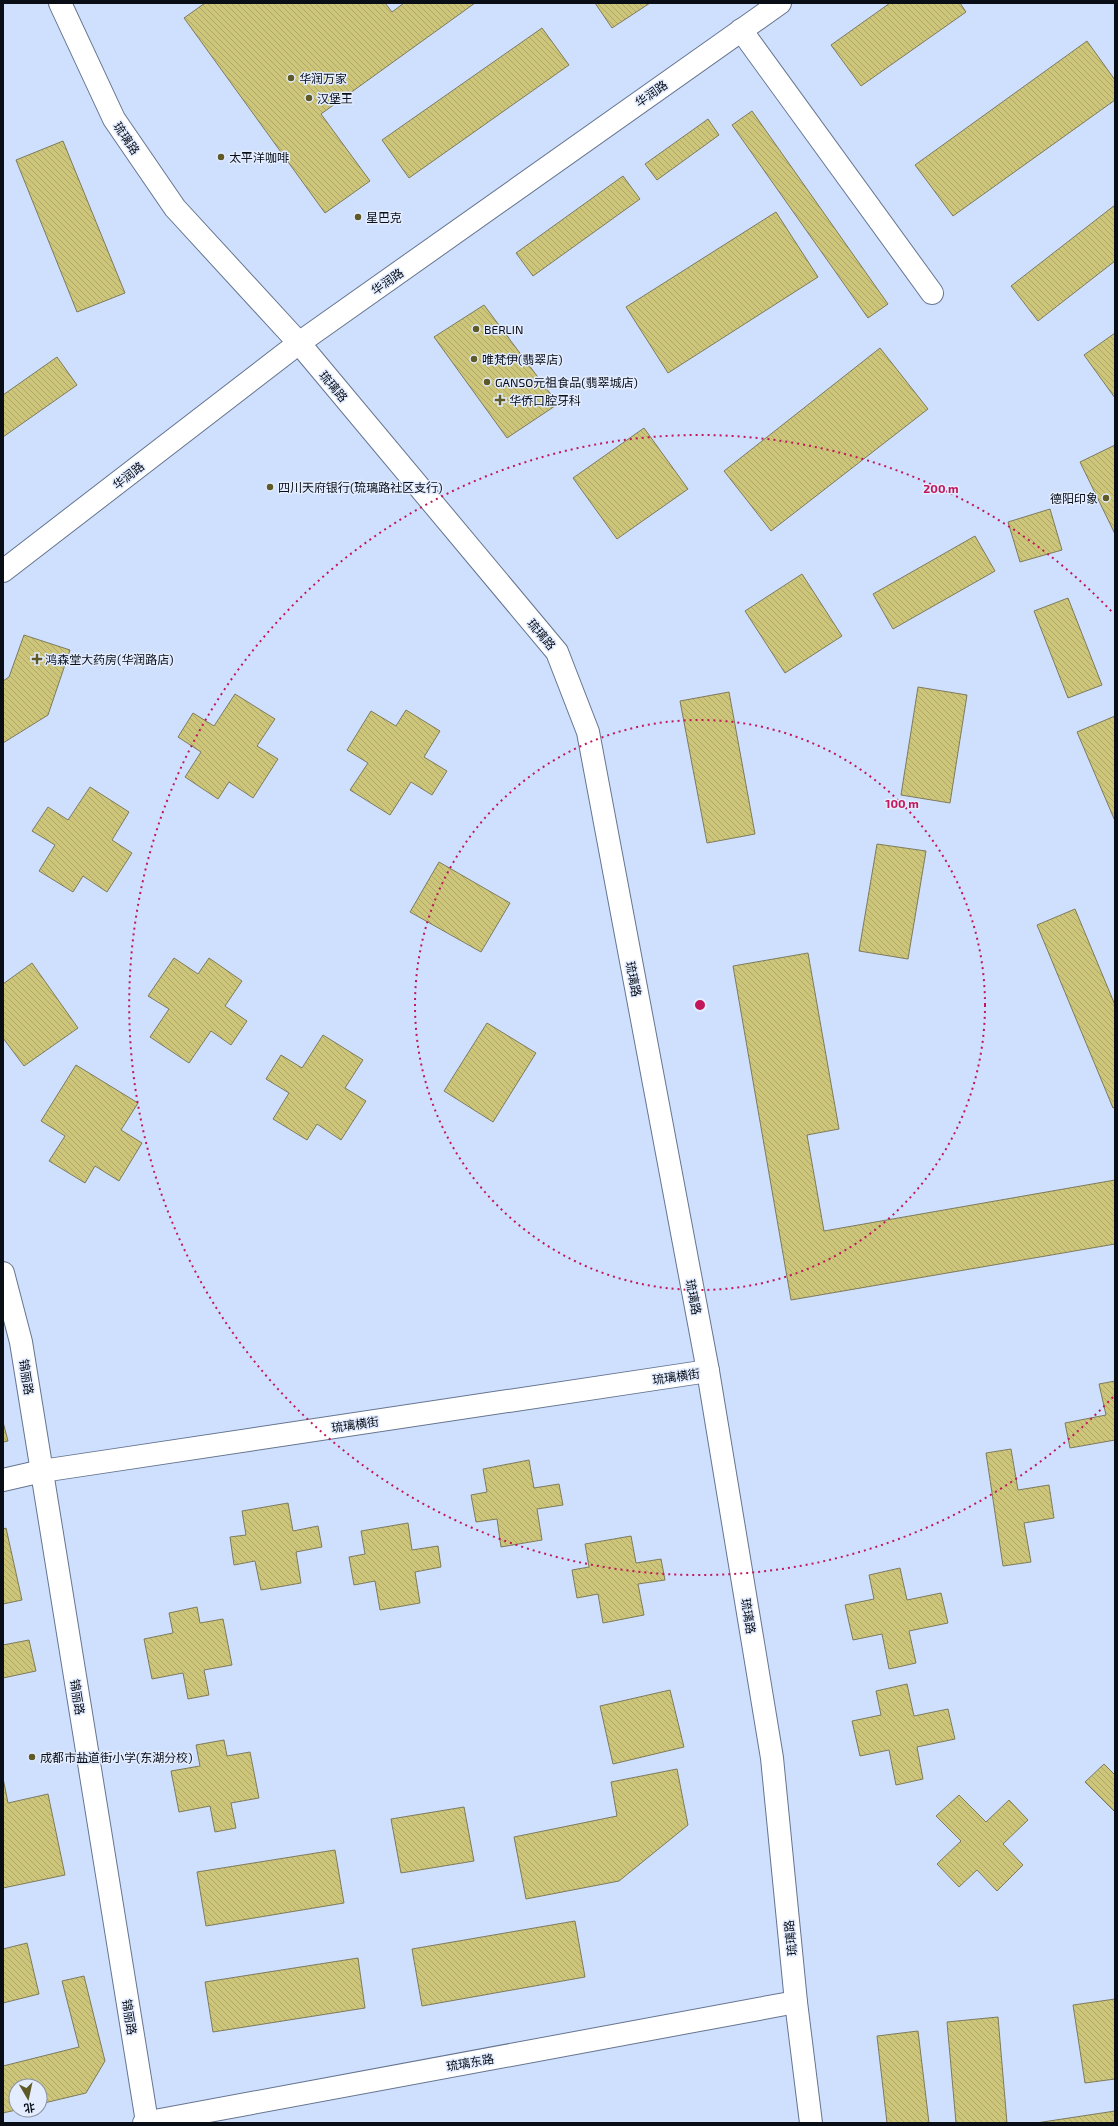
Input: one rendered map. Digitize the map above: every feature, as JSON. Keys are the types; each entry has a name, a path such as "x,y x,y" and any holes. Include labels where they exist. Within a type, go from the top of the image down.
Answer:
{"street":[{"name":"琉璃路","path":"60,3 114,119 175,208 299,343 557,652 588,732 708,1371 772,1758 796,2002 811,2123"},
{"name":"华润路","path":"3,571 299,343 780,3"},
{"path":"741,30 932,293"},
{"name":"锦丽路","path":"3,1273 21,1342 146,2123"},
{"name":"琉璃横街","path":"3,1480 42,1471 708,1371"},
{"name":"琉璃东路","path":"146,2123 207,2110 796,2002"},
{"path":"207,2110 234,2123"}],"building":[{"path":"205,3 385,3 392,12 404,3 475,3 321,114 370,181 325,213 184,18"},
{"path":"595,3 650,3 612,28"},
{"path":"890,3 960,3 966,12 861,86 831,45"},
{"path":"542,28 569,65 409,178 382,140"},
{"path":"1087,41 1115,80 1115,100 953,216 915,165"},
{"path":"752,111 888,304 868,318 732,125"},
{"path":"708,119 719,135 657,180 645,164"},
{"path":"63,141 125,293 77,312 16,160"},
{"path":"623,176 640,199 533,276 516,253"},
{"path":"1115,205 1115,261 1038,321 1011,286"},
{"path":"776,212 818,277 668,373 626,307"},
{"path":"484,305 558,404 507,438 434,337"},
{"path":"1115,333 1115,398 1084,355"},
{"path":"880,348 928,409 771,531 724,471"},
{"path":"57,357 77,385 3,437 3,395"},
{"path":"644,428 688,489 617,539 573,478"},
{"name":"德阳印象","path":"1115,445 1115,534 1080,462"},
{"path":"1050,509 1062,550 1020,562 1008,522"},
{"path":"975,536 995,571 893,629 873,594"},
{"path":"802,574 842,636 785,673 745,611"},
{"path":"1068,598 1102,685 1068,698 1034,611"},
{"path":"24,635 70,650 48,715 3,743 3,681 9,677"},
{"path":"918,687 967,695 950,803 901,795"},
{"path":"729,692 755,834 707,843 680,701"},
{"path":"235,694 275,719 257,746 278,759 253,798 229,782 218,799 185,777 201,752 178,737 193,713 214,726"},
{"path":"406,710 440,731 424,757 447,771 432,795 411,782 390,815 350,790 368,763 347,750 371,711 396,726"},
{"path":"1115,716 1115,821 1077,732"},
{"path":"90,787 129,812 112,840 132,853 107,892 83,876 73,892 39,871 55,845 32,831 48,807 68,820"},
{"path":"877,844 926,851 908,959 859,951"},
{"path":"439,862 510,903 481,952 410,912"},
{"path":"1075,909 1115,1005 1115,1107 1113,1108 1037,925"},
{"path":"808,953 839,1129 807,1135 824,1231 1115,1180 1115,1244 791,1300 733,966"},
{"path":"174,958 198,974 209,958 242,981 225,1006 247,1021 231,1045 211,1031 189,1063 150,1037 169,1009 148,996"},
{"path":"32,963 78,1028 24,1066 3,1038 3,984"},
{"path":"487,1023 536,1053 493,1122 444,1091"},
{"path":"323,1035 363,1060 345,1088 366,1101 341,1140 317,1124 307,1140 273,1119 289,1093 266,1079 281,1055 302,1068"},
{"path":"76,1065 138,1103 121,1130 142,1143 119,1181 95,1166 85,1183 49,1161 65,1136 41,1121"},
{"path":"1115,1381 1115,1440 1070,1448 1065,1423 1106,1415 1099,1384"},
{"path":"3,1422 8,1441 3,1442"},
{"path":"1011,1449 1018,1490 1049,1485 1054,1518 1024,1523 1031,1562 1003,1566 986,1453"},
{"path":"529,1460 534,1488 559,1484 563,1505 537,1509 542,1540 501,1547 497,1519 476,1522 471,1495 487,1492 483,1469"},
{"path":"288,1503 293,1531 318,1526 322,1547 296,1552 301,1583 261,1590 255,1561 234,1565 230,1537 246,1535 242,1511"},
{"path":"408,1523 412,1550 438,1546 441,1567 415,1572 420,1603 380,1610 375,1581 354,1585 349,1557 365,1554 361,1531"},
{"path":"6,1528 22,1600 3,1604 3,1529"},
{"path":"631,1536 636,1563 661,1559 665,1580 638,1584 644,1615 603,1623 598,1594 577,1598 572,1570 589,1567 585,1544"},
{"path":"900,1568 907,1600 941,1593 948,1623 909,1631 916,1663 889,1669 882,1634 853,1640 845,1605 874,1599 869,1575"},
{"path":"197,1607 200,1623 223,1619 232,1665 204,1670 209,1695 188,1699 183,1673 152,1679 144,1639 173,1633 169,1613"},
{"path":"29,1640 36,1671 3,1678 3,1645"},
{"path":"907,1684 914,1716 948,1709 955,1739 917,1747 923,1779 896,1785 889,1750 860,1756 852,1721 881,1715 876,1691"},
{"path":"670,1690 684,1747 613,1764 600,1706"},
{"path":"224,1740 227,1756 250,1752 259,1798 231,1803 236,1828 215,1832 210,1806 179,1812 171,1771 200,1766 196,1745"},
{"path":"1104,1764 1115,1775 1115,1812 1085,1782"},
{"path":"677,1769 688,1825 619,1881 526,1899 514,1837 617,1816 611,1782"},
{"path":"3,1778 8,1803 48,1794 65,1875 3,1888"},
{"path":"959,1795 986,1822 1009,1800 1028,1820 1003,1844 1023,1865 997,1891 977,1870 959,1887 937,1864 961,1841 936,1816"},
{"path":"464,1807 474,1861 401,1873 391,1819"},
{"path":"335,1850 344,1903 206,1926 197,1872"},
{"path":"575,1921 585,1977 422,2006 412,1949"},
{"path":"27,1943 39,1994 3,2003 3,1949"},
{"path":"358,1958 365,2008 213,2032 205,1982"},
{"path":"84,1976 105,2061 86,2093 48,2102 48,2078 8,2078 8,2112 3,2113 3,2066 79,2047 62,1981"},
{"path":"1115,1999 1115,2079 1085,2083 1073,2005"},
{"path":"998,2017 1007,2123 956,2123 947,2022"},
{"path":"918,2031 929,2123 887,2123 877,2036"},
{"path":"1115,2111 1115,2123 1036,2123"}],"place":[{"name":"华润万家","path":"291,78"},
{"name":"汉堡王","path":"309,98"},
{"name":"太平洋咖啡","path":"221,157"},
{"name":"星巴克","path":"358,217"},
{"name":"BERLIN","path":"476,329"},
{"name":"唯梵伊(翡翠店)","path":"474,359"},
{"name":"GANSO元祖食品(翡翠城店)","path":"487,382"},
{"name":"华侨口腔牙科","path":"500,400"},
{"name":"四川天府银行(琉璃路社区支行)","path":"270,487"},
{"name":"德阳印象","path":"1106,498"},
{"name":"鸿森堂大药房(华润路店)","path":"37,659"},
{"name":"成都市盐道街小学(东湖分校)","path":"32,1757"}]}
